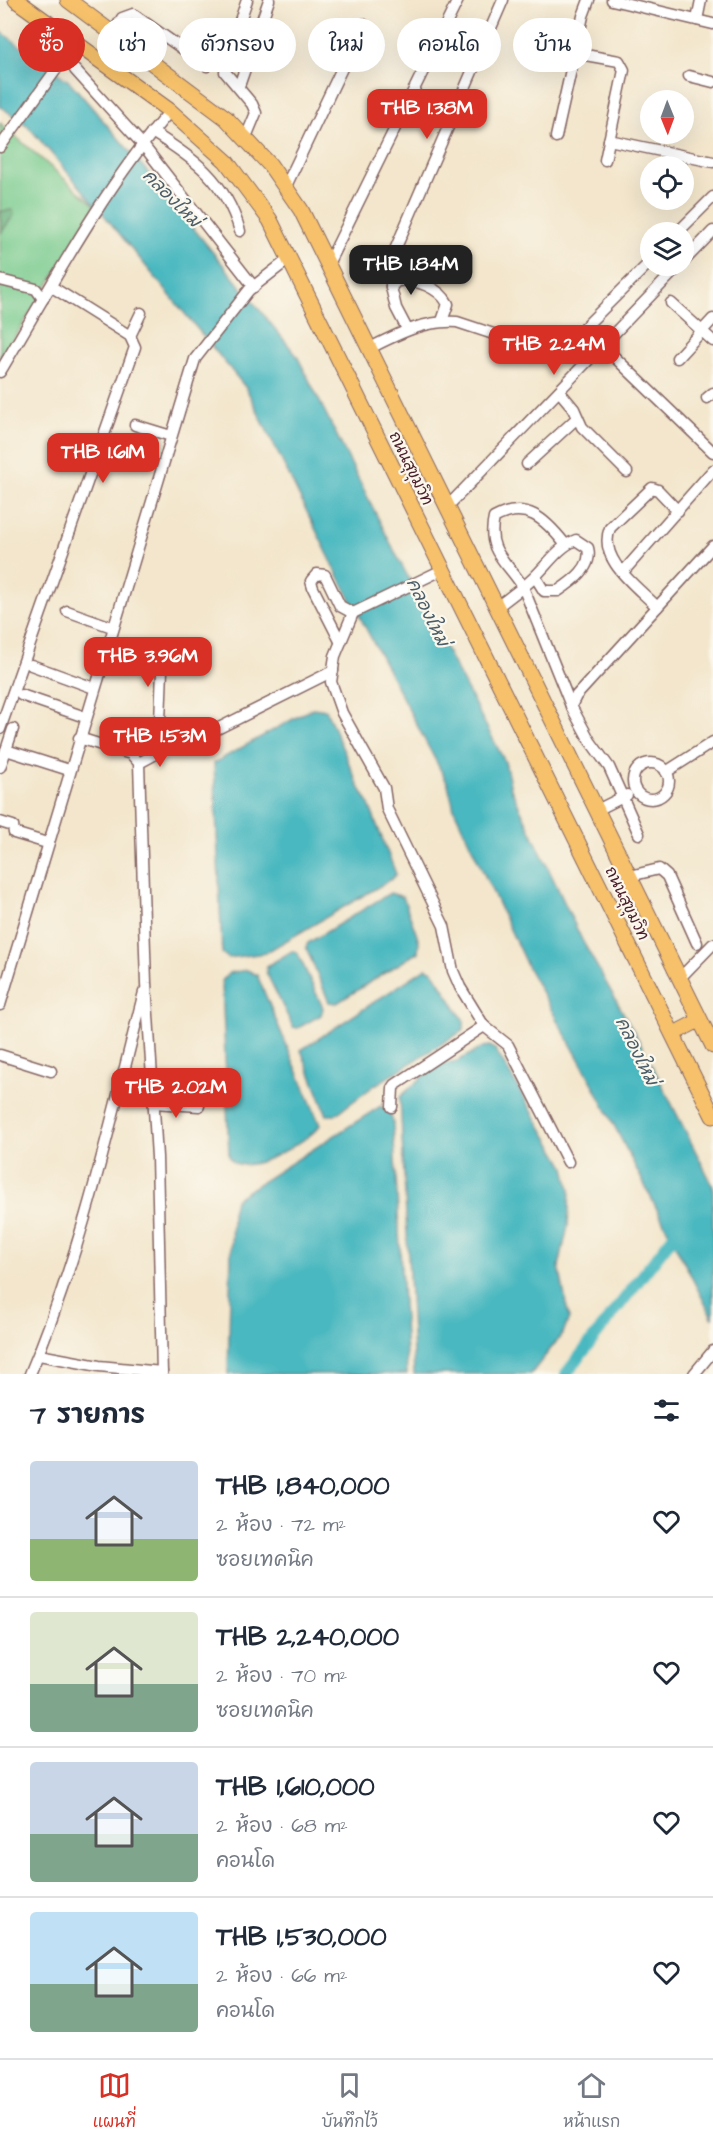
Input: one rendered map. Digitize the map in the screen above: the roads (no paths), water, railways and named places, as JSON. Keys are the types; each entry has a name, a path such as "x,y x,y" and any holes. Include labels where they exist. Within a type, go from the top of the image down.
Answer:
{"highway":[{"name":"ถนนสุขุมวิท","path":"16,0 42,18"},
{"name":"ถนนสุขุมวิท","path":"68,0 97,21"},
{"name":"ถนนสุขุมวิท","path":"85,49 170,111 226,161 270,220 713,1116"},
{"name":"ถนนสุขุมวิท","path":"167,72 204,99 246,138 286,186 370,348 713,1046"}],"main road":[{"path":"673,1034 700,1020"}],"street":[{"path":"246,138 256,113 238,86 228,78 225,72 226,61 247,0"},
{"path":"238,86 269,0"},
{"path":"328,264 458,0"},
{"path":"407,329 396,308 392,287 391,259 503,0"},
{"path":"582,18 589,0"},
{"path":"612,0 713,24"},
{"path":"697,20 701,0"},
{"path":"122,18 133,14 139,18"},
{"path":"592,56 619,61 624,70 605,160"},
{"path":"0,147 53,72"},
{"path":"77,72 251,288"},
{"path":"286,186 340,72"},
{"path":"556,138 570,72"},
{"path":"689,76 713,82"},
{"path":"0,372 95,213 152,132 170,111"},
{"path":"152,132 198,163 232,205 240,231"},
{"path":"609,140 713,162"},
{"path":"688,222 713,197"},
{"path":"694,253 709,242 713,231"},
{"path":"0,1005 85,717 108,648 112,627 195,358 205,349 251,288 290,259"},
{"path":"370,348 407,329 442,321 457,322 548,352 560,352 640,272"},
{"path":"448,506 670,276"},
{"path":"392,287 397,281 405,279 436,290 448,304 442,321"},
{"path":"0,280 36,290 43,299"},
{"path":"0,729 135,347 130,336 52,287"},
{"path":"671,303 713,340"},
{"path":"130,336 141,313"},
{"path":"677,358 713,319"},
{"path":"603,346 713,452"},
{"path":"559,391 574,410 582,428 627,472"},
{"path":"527,464 577,418"},
{"path":"135,425 171,436"},
{"path":"623,572 713,470"},
{"path":"657,607 610,558 606,537 610,528 652,488 658,490 678,511"},
{"path":"565,544 546,523 526,510 507,511 494,518 490,536 499,556 523,587 571,706 585,733 609,767 639,834"},
{"path":"497,607 536,578 565,544 576,540 588,548 589,561 585,569 558,591 544,591 536,578"},
{"path":"571,706 576,696 713,546"},
{"path":"442,570 354,613 340,640 331,682 342,713 384,788 387,809 444,926 453,971 484,1026 507,1045 568,1162"},
{"path":"340,640 313,588 313,577 321,573 325,575 340,606 354,613"},
{"path":"67,611 112,627"},
{"path":"108,648 159,664 162,670 159,747 152,756 139,763"},
{"path":"31,665 94,688"},
{"path":"217,729 333,671"},
{"path":"21,695 85,717"},
{"path":"0,767 13,729"},
{"path":"39,1355 98,1370 162,1373 139,763 131,754 79,738"},
{"path":"666,772 713,742"},
{"path":"6,750 69,770"},
{"path":"650,764 660,766 666,772 669,781 667,790 660,797 651,799 642,797 636,791 633,782 635,773 642,766 650,764"},
{"path":"597,810 636,791"},
{"path":"0,822 13,826 14,833 47,843"},
{"path":"630,876 659,869 667,876 697,943"},
{"path":"680,978 713,944"},
{"path":"30,1374 39,1355 95,1180 146,983"},
{"path":"392,1107 395,1085 484,1026"},
{"path":"0,1054 51,1071"},
{"path":"153,1103 199,1106"},
{"path":"697,1373 713,1351"}],"water":[{"name":"คลองใหม่","path":"0,31 18,44 18,72 56,72 70,82 151,176 297,356 397,556 505,762 511,789 582,940 647,1055 713,1186 713,1319 593,1084 528,968 454,809 448,784 342,583 246,388 28,126 0,106"},
{"path":"313,708 326,710 359,787 368,802 396,874 392,879 265,953 228,958 222,953 214,763"},
{"path":"390,893 403,897 419,941 418,952 337,1003 329,1002 306,947 308,943"},
{"path":"292,951 297,952 323,1008 321,1015 298,1028 293,1027 266,972 267,966"},
{"path":"426,968 433,971 464,1021 464,1030 375,1085 335,1115 327,1115 301,1050"},
{"path":"247,970 257,975 320,1125 290,1149 246,1165 235,1163 229,1156 222,981 229,973"},
{"path":"490,1046 495,1049 565,1167 570,1190 568,1226 559,1266 569,1319 563,1333 531,1374 414,1374 400,1097 436,1065 458,1061 483,1047"},
{"path":"381,1106 391,1115 393,1123 407,1374 228,1374 232,1213 235,1199"}],"waterway":[{"path":"566,1374 681,1226"}]}
